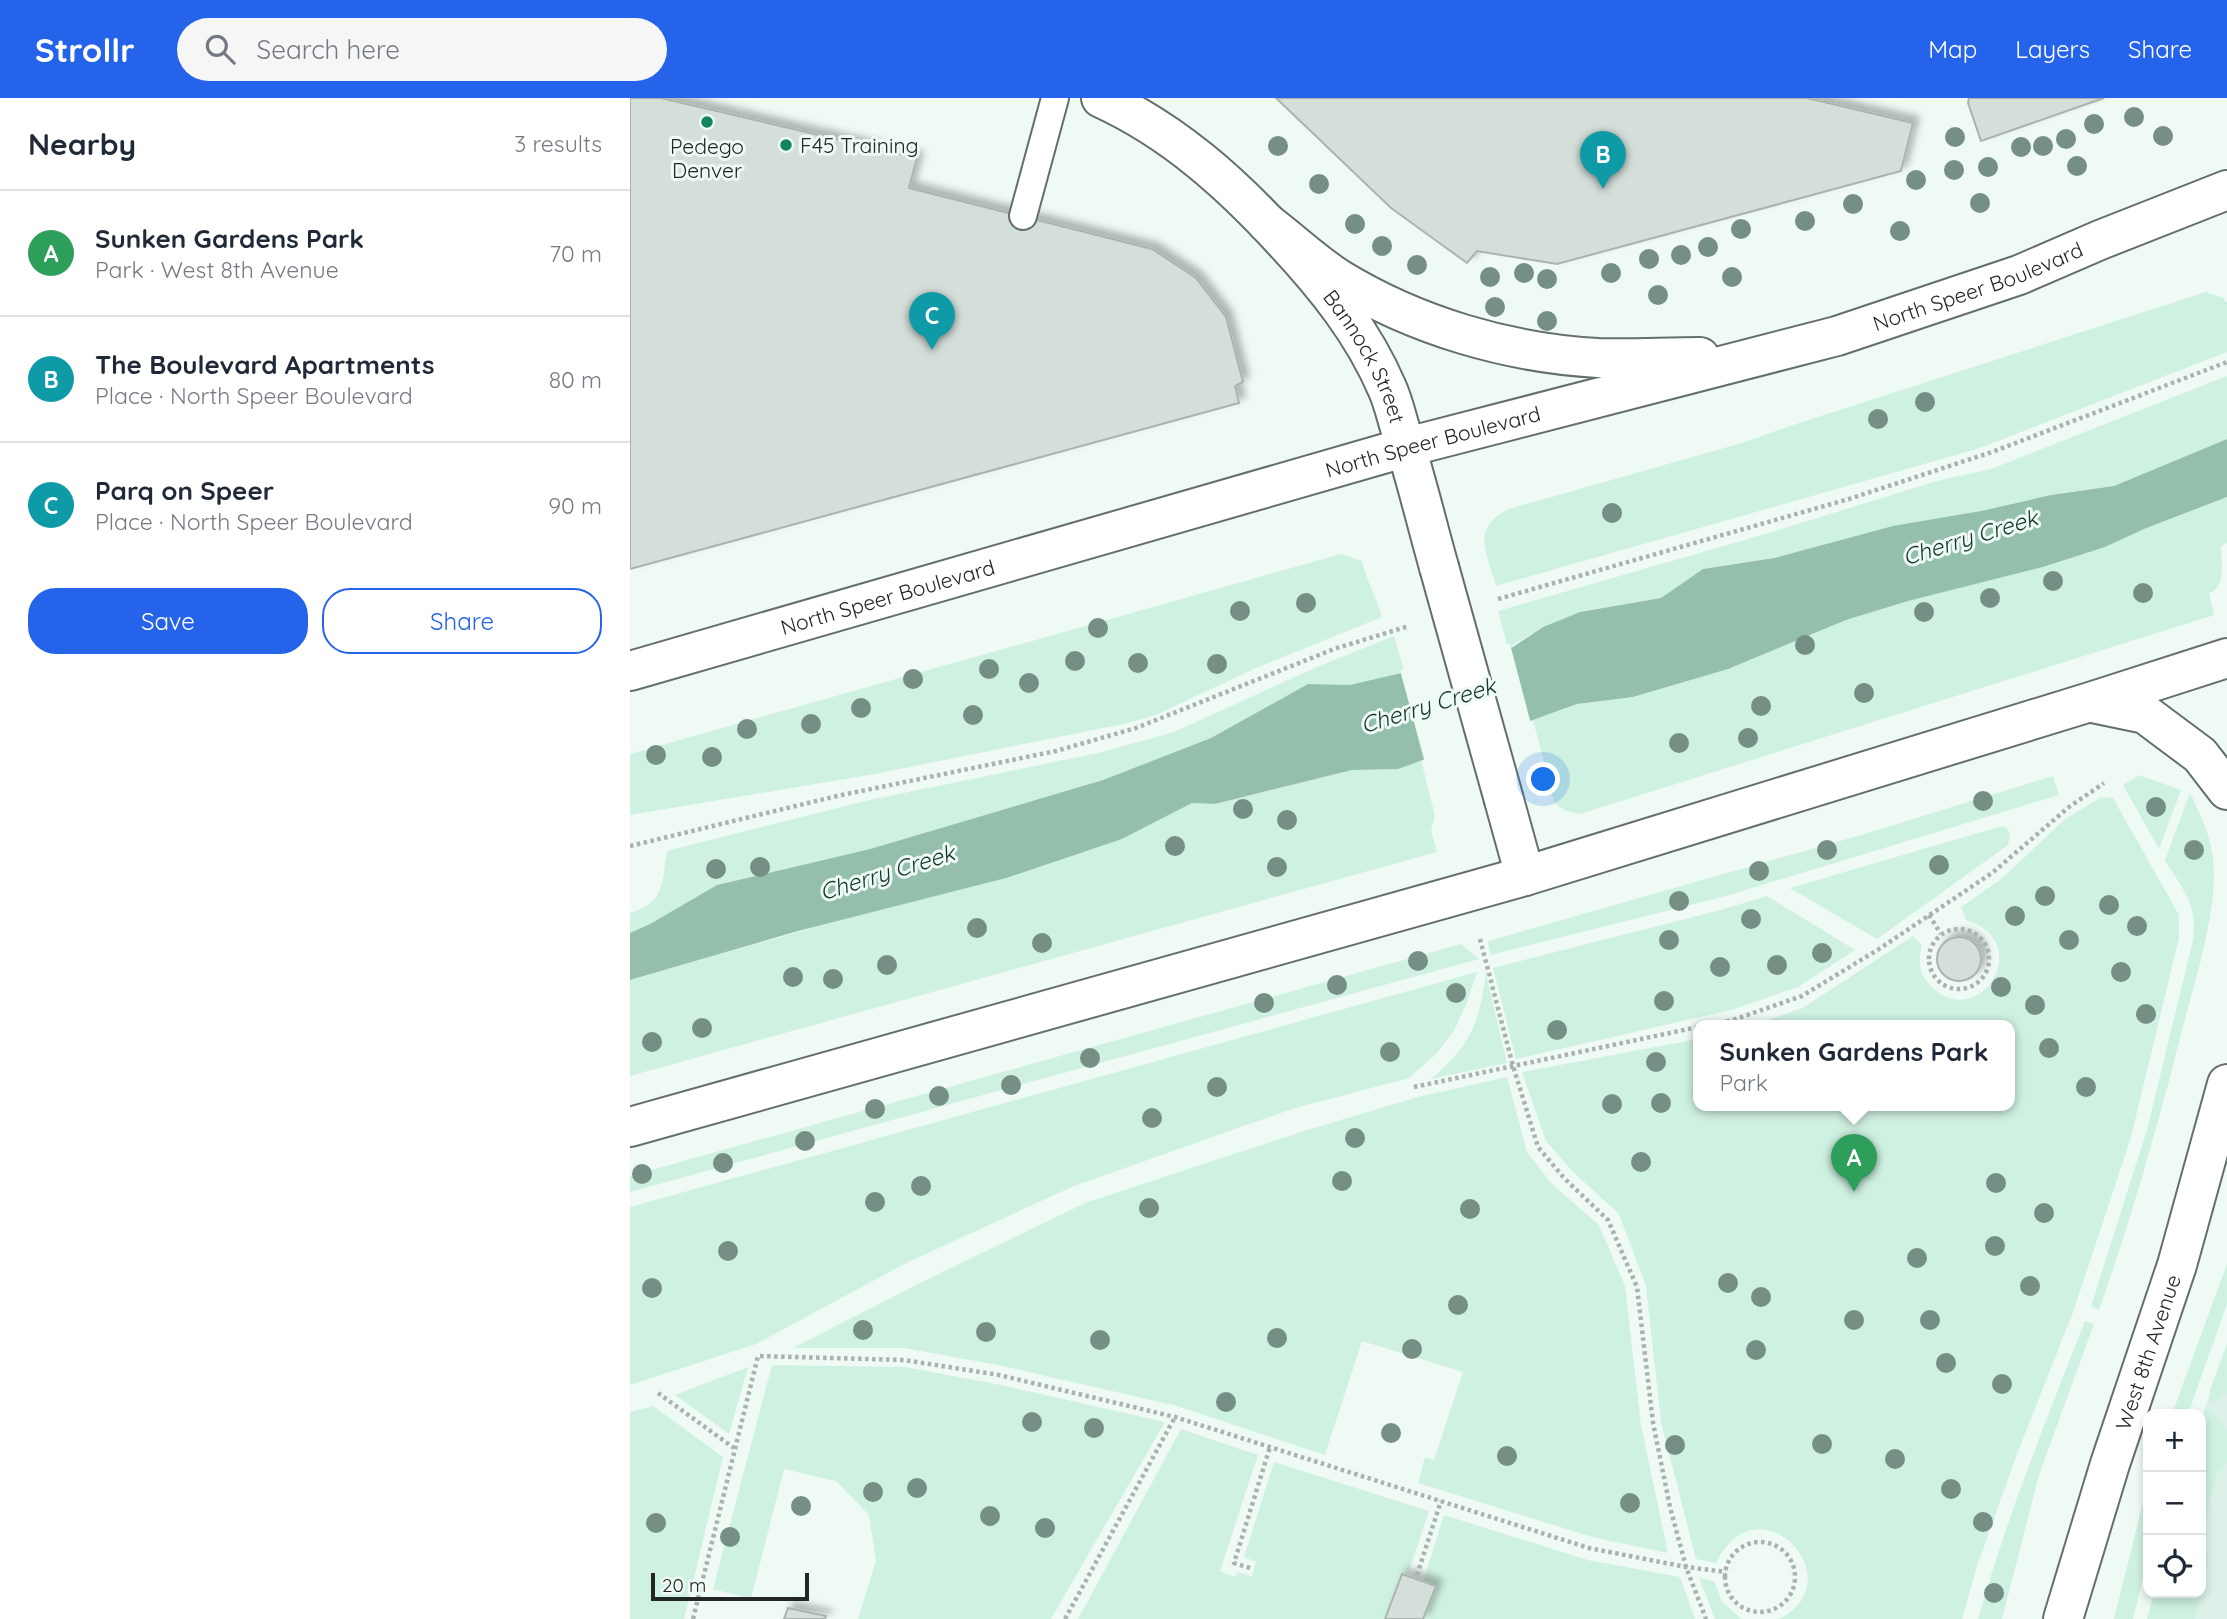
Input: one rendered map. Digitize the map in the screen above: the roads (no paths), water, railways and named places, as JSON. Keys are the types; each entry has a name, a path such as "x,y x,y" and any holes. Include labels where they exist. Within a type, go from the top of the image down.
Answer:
{"main road":[{"name":"Bannock Street","path":"1101,98 1179,144 1210,167 1267,223 1332,297 1360,338 1388,389 1525,876"},
{"name":"North Speer Boulevard","path":"630,671 1406,447 1837,336 2019,275 2227,190"},
{"path":"1267,223 1337,278 1391,308 1496,344 1598,358 1758,356"},
{"path":"630,1127 1525,876 2227,658"},
{"path":"2090,702 2145,714 2200,755 2227,790"},
{"name":"West 8th Avenue","path":"2063,1619 2110,1464 2177,1265 2227,1084"}],"lane":[{"path":"1023,216 1055,98"}],"water":[{"name":"Cherry Creek","path":"2227,439 2227,497 2105,547 2043,567 1908,601 1846,620 1728,669 1633,697 1577,704 1398,769 1352,770 1215,804 1192,803 1122,839 1006,878 798,931 630,980 630,933 717,885 870,849 1103,780 1211,738 1308,684 1350,685 1513,647 1543,627 1580,612 1661,598 1703,569 1774,558 1893,526 1981,511 2051,495 2114,486"}],"place":[{"name":"Pedego Denver","path":"707,122"},
{"name":"F45 Training","path":"786,145"},
{"name":"The Boulevard Apartments","path":"1603,189"},
{"name":"Parq on Speer","path":"932,350"},
{"name":"Sunken Gardens Park","path":"1854,1192"}]}
